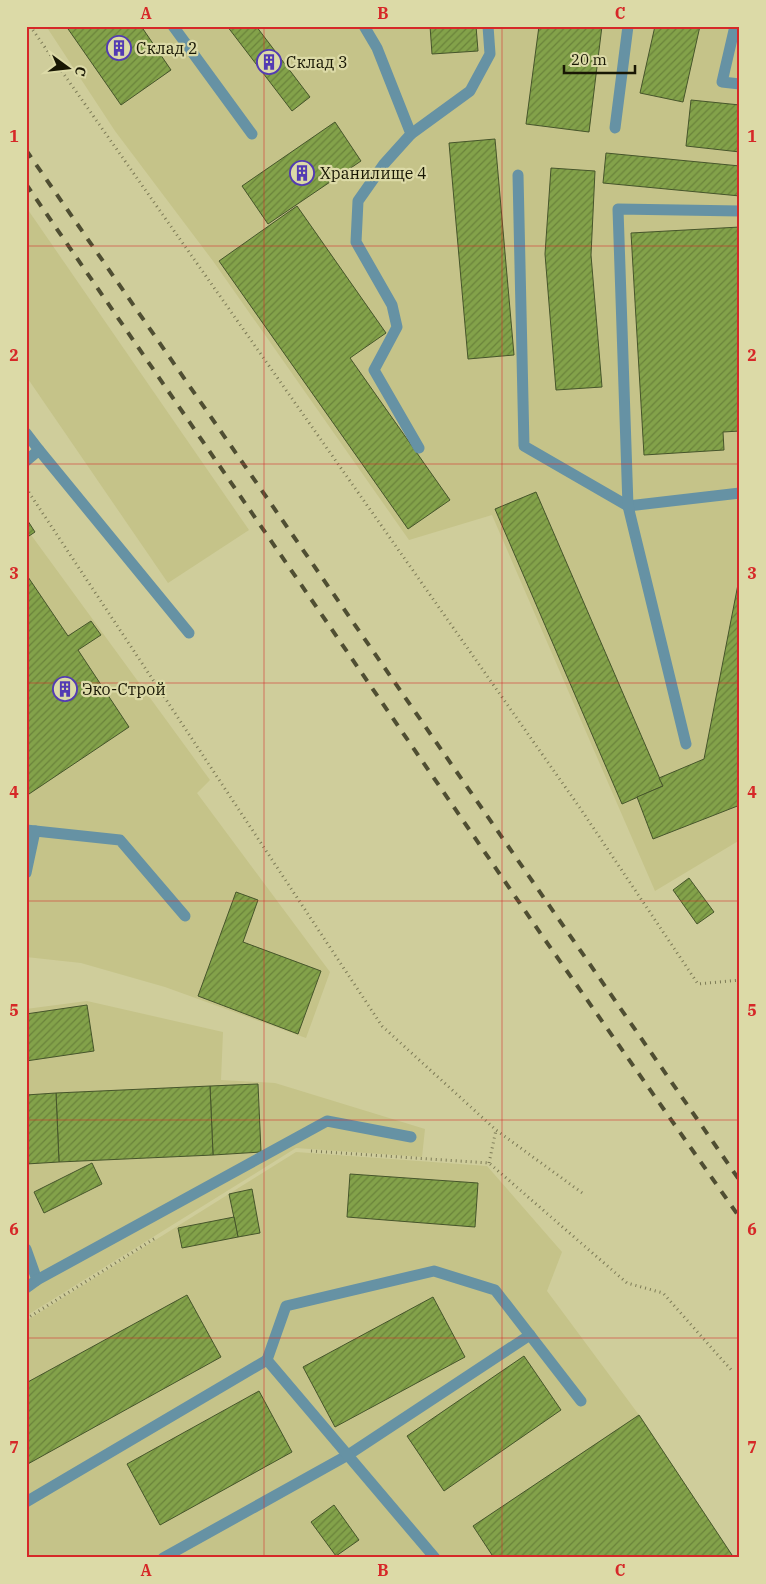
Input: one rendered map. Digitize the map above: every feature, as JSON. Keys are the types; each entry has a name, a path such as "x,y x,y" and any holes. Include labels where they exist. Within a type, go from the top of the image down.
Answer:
{"lane":[{"path":"173,26 252,134"},
{"path":"364,26 377,48 411,134"},
{"path":"419,448 374,370 397,327 392,305 356,242 358,201 384,164 411,134 470,92 490,54 488,26"},
{"path":"615,128 628,26"},
{"path":"735,26 722,82 740,84"},
{"path":"518,175 524,446 628,506 740,493"},
{"path":"686,744 628,506 618,209 740,210"},
{"path":"26,433 189,633"},
{"path":"26,461 39,450"},
{"path":"26,873 30,831 120,840 185,916"},
{"path":"26,1288 37,1280 326,1121 411,1137"},
{"path":"26,1249 37,1280"},
{"path":"26,1502 267,1360 286,1306 434,1271 495,1290 581,1402"},
{"path":"163,1558 348,1455 530,1335"},
{"path":"267,1360 435,1558"}],"path":[{"path":"30,26 580,808 698,984 740,980"},
{"path":"26,488 382,1026 496,1130 585,1195"},
{"path":"489,1163 496,1130"},
{"path":"305,1150 489,1163 627,1283 663,1293 733,1372"},
{"path":"26,1319 161,1234"}],"shaded area":[{"path":"46,26 740,26 740,840 655,891 492,515 409,540 213,261 115,131"},
{"path":"26,207 249,530 168,583 26,376"},
{"path":"26,528 210,780 197,793 330,972 306,1038 165,987 81,963 26,957"},
{"path":"87,1001 223,1032 221,1080 275,1083 425,1129 422,1157 296,1148 26,1316 26,1009"},
{"path":"296,1152 487,1166 562,1252 547,1291 639,1415 734,1558 26,1558 26,1321"}],"building":[{"name":"Склад 2","path":"66,26 141,26 171,70 121,105"},
{"name":"Склад 3","path":"227,26 256,26 310,97 292,111"},
{"path":"430,26 476,26 478,51 432,54"},
{"path":"539,26 602,26 589,132 526,124"},
{"path":"655,26 700,26 683,102 640,93"},
{"path":"691,100 740,105 740,152 686,146"},
{"name":"Хранилище 4","path":"335,122 361,161 268,224 242,186"},
{"path":"495,139 514,355 468,359 449,143"},
{"path":"606,153 740,166 740,196 603,183"},
{"path":"551,168 595,171 591,255 602,387 556,390 545,254"},
{"path":"297,206 386,333 350,358 450,500 408,529 219,261"},
{"path":"740,227 740,431 723,432 724,450 644,455 631,233"},
{"path":"536,492 663,786 622,804 495,509"},
{"path":"26,518 35,532 26,538"},
{"name":"Эко-Строй","path":"26,574 68,636 91,621 101,635 78,650 129,727 26,796"},
{"path":"740,574 740,805 653,839 637,797 663,786 659,778 704,759"},
{"path":"689,878 714,912 697,924 673,890"},
{"path":"236,892 258,900 243,942 321,971 298,1034 198,996"},
{"path":"87,1005 94,1051 26,1061 26,1014"},
{"path":"258,1084 261,1152 213,1155 210,1086"},
{"path":"210,1086 213,1155 59,1162 56,1093"},
{"path":"56,1093 59,1162 26,1164 26,1095"},
{"path":"92,1163 102,1184 44,1213 34,1192"},
{"path":"350,1174 478,1183 475,1227 347,1217"},
{"path":"252,1189 260,1233 238,1237 229,1194"},
{"path":"234,1217 238,1237 182,1248 178,1228"},
{"path":"187,1295 221,1357 26,1465 26,1383"},
{"path":"433,1297 465,1357 335,1427 303,1367"},
{"path":"524,1356 561,1410 444,1491 407,1436"},
{"path":"259,1391 292,1452 160,1525 127,1464"},
{"path":"639,1415 734,1558 494,1558 473,1526"},
{"path":"334,1505 359,1540 336,1556 311,1522"}],"railway":[{"path":"26,150 740,1181"},
{"path":"26,184 543,937 740,1218"}],"place":[{"name":"Склад 2","path":"119,48"},
{"name":"Склад 3","path":"269,62"},
{"name":"Хранилище 4","path":"302,173"},
{"name":"Эко-Строй","path":"65,689"}]}
